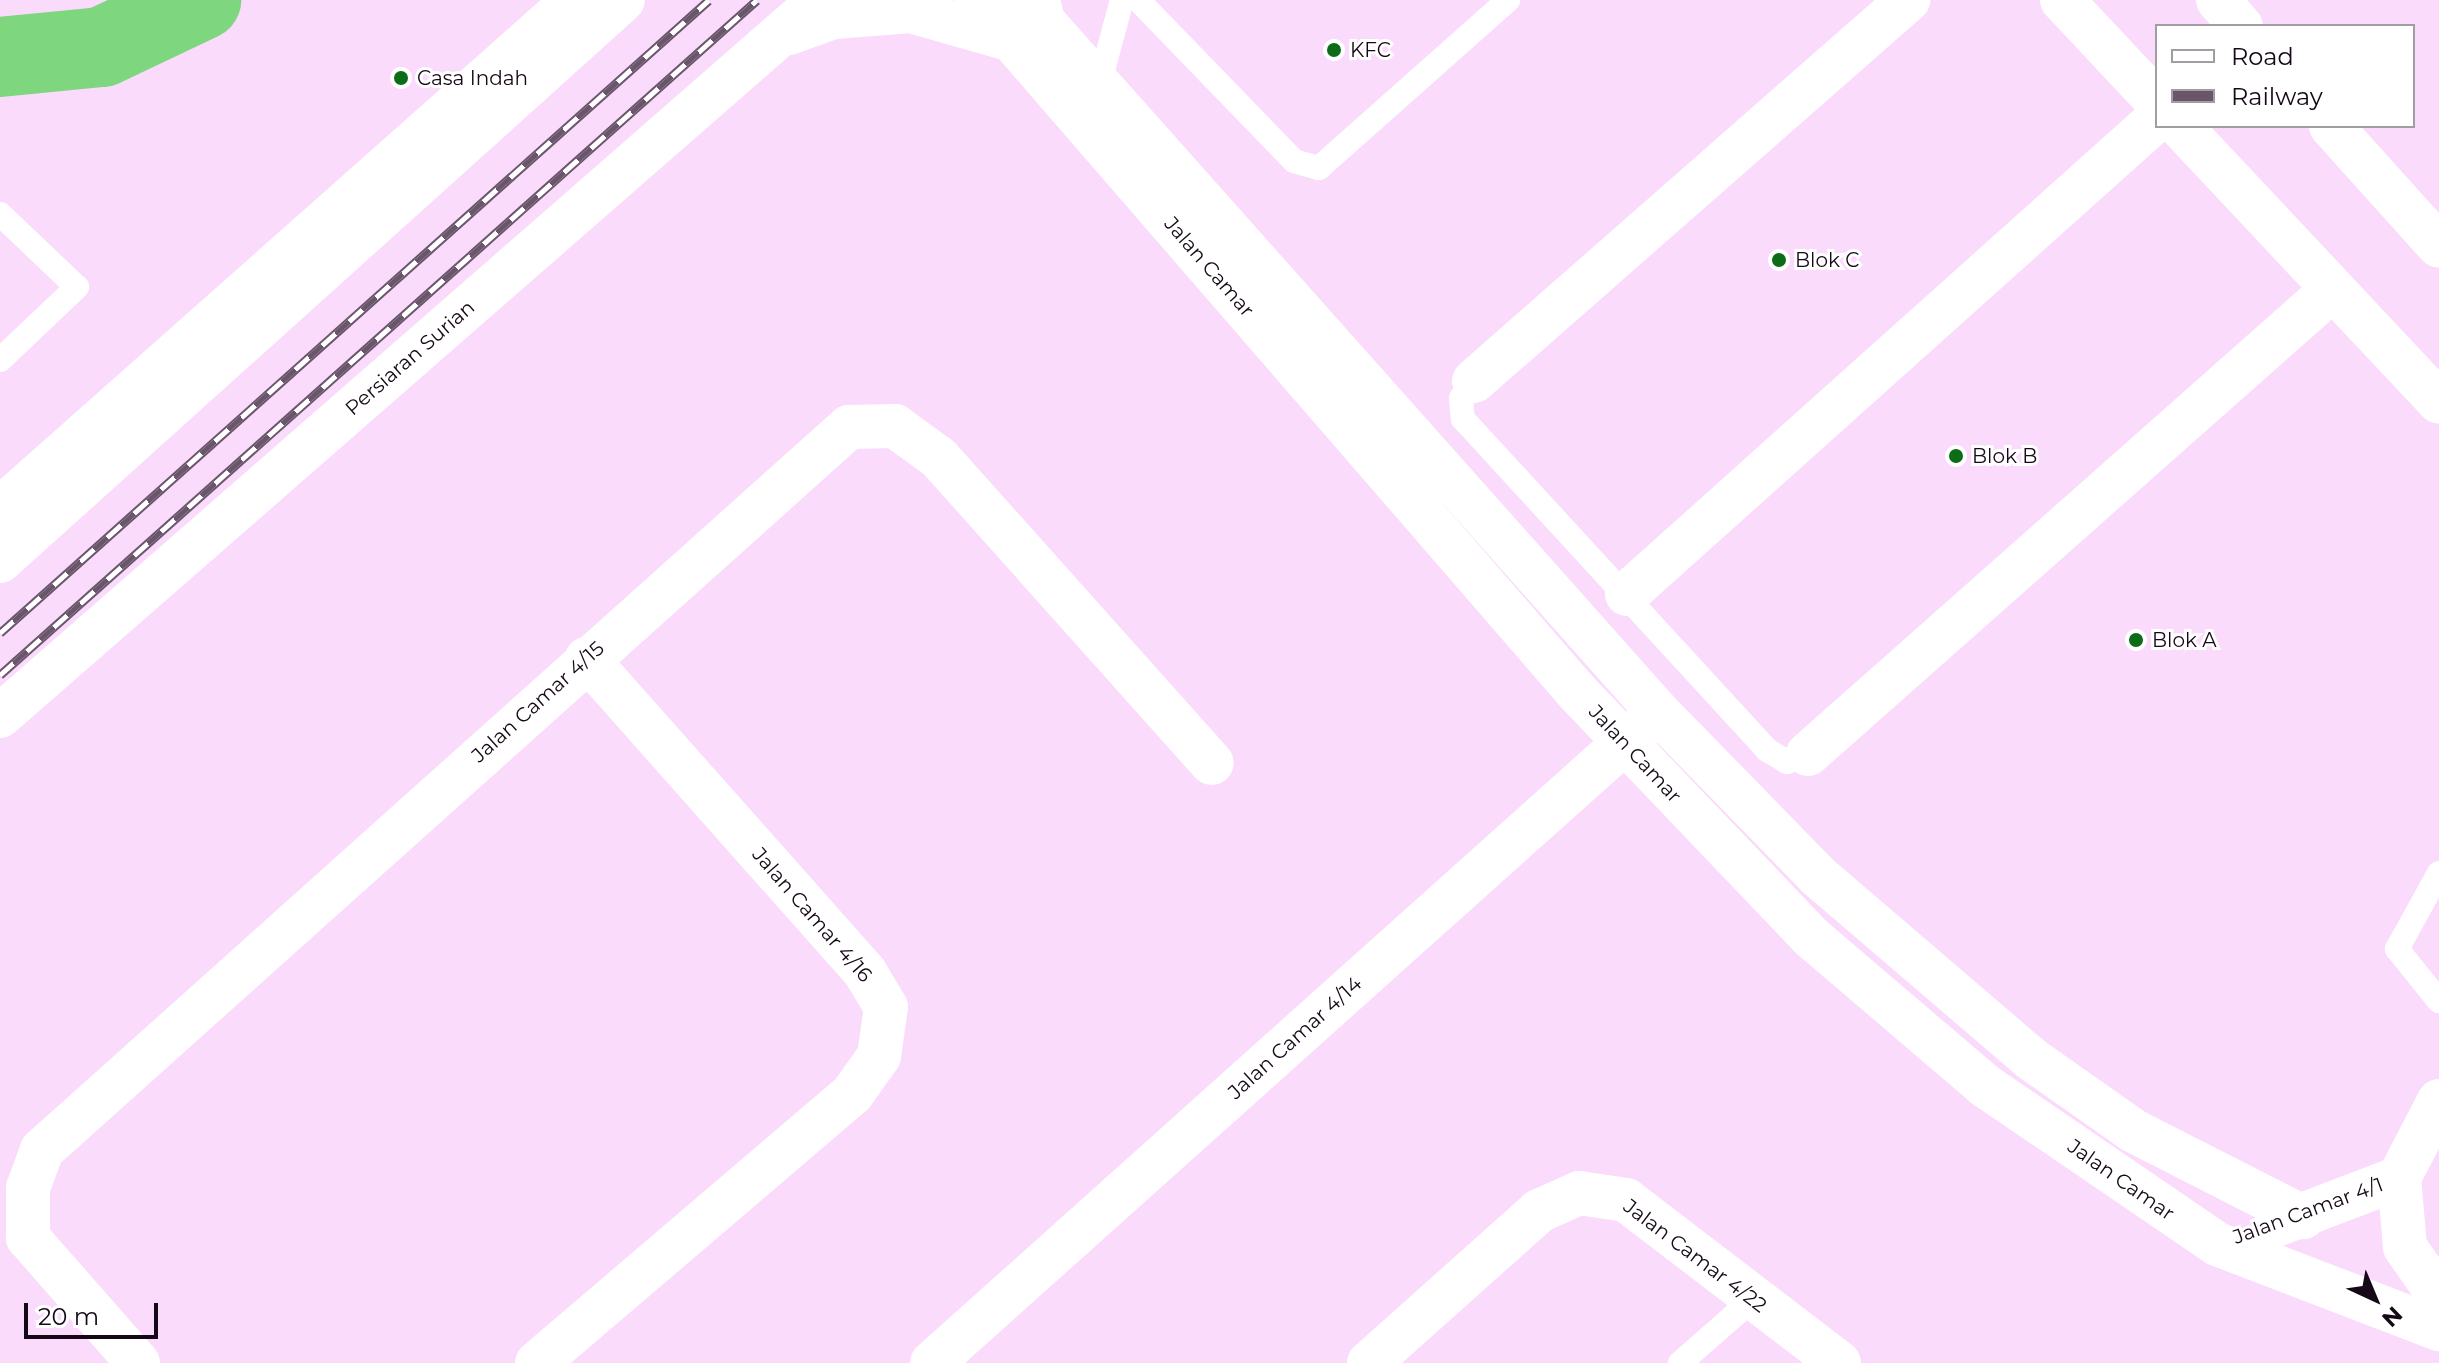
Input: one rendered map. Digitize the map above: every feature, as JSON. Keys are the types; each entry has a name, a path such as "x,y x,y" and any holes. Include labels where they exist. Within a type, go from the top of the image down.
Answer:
{"street":[{"path":"0,509 574,0"},
{"path":"0,561 623,0"},
{"name":"Persiaran Surian","path":"0,716 820,0"},
{"name":"Jalan Camar","path":"977,0 1029,15 1099,85 1658,712 1818,876 2030,1058 2134,1131 2303,1217"},
{"path":"1474,381 1908,0"},
{"path":"2062,0 2155,99"},
{"path":"2218,0 2239,24"},
{"path":"780,36 834,17 911,11 1029,15"},
{"name":"Jalan Camar","path":"1029,15 1624,743 1811,937 1984,1085 2217,1244 2439,1329"},
{"path":"1627,594 2155,121"},
{"path":"2182,128 2439,402"},
{"path":"2333,128 2439,246"},
{"path":"1808,754 2333,289"},
{"name":"Jalan Camar 4/15","path":"138,1363 28,1238 28,1188 42,1150 849,427 895,426 939,458 1212,763"},
{"name":"Jalan Camar 4/16","path":"537,1363 852,1094 879,1056 886,1007 865,972 587,659"},
{"path":"0,733 43,677"},
{"name":"Jalan Camar 4/14","path":"932,1363 1658,712"},
{"name":"Jalan Camar 4/1","path":"2439,1101 2399,1178 2405,1247 2439,1296"},
{"name":"Jalan Camar 4/1","path":"2217,1244 2303,1217 2399,1178"},
{"name":"Jalan Camar 4/22","path":"1369,1363 1539,1211 1579,1193 1626,1200 1839,1363"}],"lane":[{"path":"1099,85 1122,0"},
{"path":"1138,0 1294,161 1319,168 1508,0"},
{"path":"0,214 77,287 0,360"},
{"path":"1474,381 1461,398 1463,419 1627,594 1767,750 1787,762 1808,754"},
{"path":"2439,873 2397,949 2439,1001"},
{"path":"1680,1363 1753,1299"}],"waterway":[{"path":"0,57 102,47 201,0"}],"railway":[{"path":"0,633 709,0"},
{"path":"0,675 757,0"}],"place":[{"name":"KFC","path":"1334,50"},
{"name":"Casa Indah","path":"401,78"},
{"name":"Blok C","path":"1779,260"},
{"name":"Blok B","path":"1956,456"},
{"name":"Blok A","path":"2136,640"}]}
